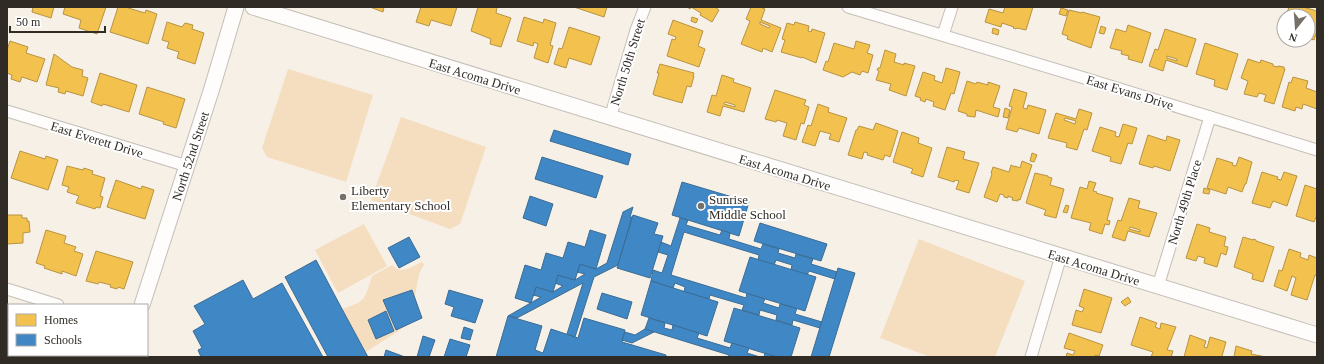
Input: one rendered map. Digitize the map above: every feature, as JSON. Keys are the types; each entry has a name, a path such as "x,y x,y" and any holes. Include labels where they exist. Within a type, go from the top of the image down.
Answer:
{"street":[{"name":"North 52nd Street","path":"142,304 236,7"},
{"name":"East Acoma Drive","path":"253,7 1317,335"},
{"name":"North 50th Street","path":"610,118 636,30 645,7"},
{"name":"East Evans Drive","path":"848,7 1317,150"},
{"path":"943,35 952,7"},
{"name":"East Everett Drive","path":"7,111 187,166"},
{"name":"North 49th Place","path":"1158,286 1210,117"},
{"path":"1030,357 1061,256"},
{"path":"7,289 55,304"}],"shaded area":[{"path":"288,69 373,95 346,182 267,157 262,148"},
{"path":"401,117 486,147 460,224 450,229 371,200"},
{"path":"364,224 387,266 338,293 315,250"},
{"path":"919,239 1025,281 995,357 930,357 880,338"},
{"path":"422,262 424,265 419,274 412,314 406,326 366,352 342,309 356,304 366,295 372,276 392,265 403,270"}],"building: Homes":[{"path":"33,7 54,7 51,18 32,12"},
{"path":"65,7 106,7 97,34 79,28 81,20 63,14"},
{"path":"118,7 125,7 145,13 146,10 157,14 148,44 110,32"},
{"path":"370,7 384,7 383,12"},
{"path":"421,7 457,7 451,26 431,20 429,26 416,22"},
{"path":"478,7 497,7 496,13 511,18 501,47 490,44 491,39 471,31"},
{"path":"574,7 607,7 604,17"},
{"path":"691,7 717,7 716,8 719,10 712,22 700,15 701,13"},
{"path":"751,7 760,7 765,9 761,20 781,28 772,52 763,48 762,52 741,44 750,21 746,19","holes":["760,22 770,26 769,28 760,24"]},
{"path":"1005,7 1033,7 1026,30 1016,29 1002,23 1001,27 985,22 989,9 1003,13"},
{"path":"1303,7 1306,8 1289,8"},
{"path":"1061,8 1068,10 1066,16 1059,14"},
{"path":"1069,10 1100,17 1091,48 1067,39 1068,36 1062,34"},
{"path":"1316,11 1317,11 1316,34"},
{"path":"524,17 543,23 544,19 556,23 550,45 553,46 548,63 534,58 538,44 534,42 533,46 517,41"},
{"path":"692,17 698,19 696,23 691,21"},
{"path":"673,20 703,31 698,46 705,49 699,67 667,56 672,39 675,40 676,37 668,34"},
{"path":"167,22 182,27 185,23 193,25 192,29 204,33 195,64 177,58 179,52 167,48 169,42 162,40"},
{"path":"795,22 809,26 808,31 811,32 812,29 825,33 816,63 802,57 781,52 785,40 782,39 787,23 794,25"},
{"path":"1128,25 1151,33 1142,63 1128,59 1129,56 1121,54 1122,51 1110,48 1116,29 1126,32"},
{"path":"1101,26 1106,28 1104,34 1099,33"},
{"path":"569,27 600,37 591,65 569,58 566,68 554,64 559,48 562,49"},
{"path":"993,28 999,30 998,35 992,33"},
{"path":"1165,29 1196,39 1187,67 1166,60 1163,71 1149,66 1155,49 1158,50","holes":["1167,56 1177,59 1177,61 1167,58"]},
{"path":"10,41 28,47 26,53 45,59 37,82 22,77 20,82 11,79 12,75 7,73 7,50"},
{"path":"856,41 870,45 867,53 873,55 868,73 862,71 860,75 852,72 843,77 823,70 826,61 828,62 834,43 854,49"},
{"path":"1205,43 1238,54 1227,90 1214,86 1215,80 1196,74"},
{"path":"885,50 896,54 894,62 915,66 906,96 889,90 891,84 876,80 879,71 877,70 880,68"},
{"path":"54,54 72,67 83,70 82,76 88,78 83,96 66,91 65,94 58,92 59,88 46,85"},
{"path":"1248,59 1260,63 1261,60 1273,64 1273,66 1284,67 1285,69 1274,104 1264,101 1266,95 1259,93 1257,97 1244,94 1248,81 1241,78"},
{"path":"660,64 694,73 691,87 687,86 682,103 653,94"},
{"path":"946,68 960,72 954,94 951,93 945,110 933,106 934,102 926,99 925,102 920,100 921,98 915,96 923,72 935,76 934,80 942,83"},
{"path":"100,73 137,85 129,112 91,102"},
{"path":"722,75 734,79 733,82 751,88 744,112 723,106 720,116 707,112 712,95 716,96","holes":["725,102 735,105 735,107 724,104"]},
{"path":"1293,77 1308,81 1306,88 1317,92 1317,109 1303,104 1302,109 1296,107 1295,111 1282,107 1289,82 1291,83"},
{"path":"967,81 976,84 977,82 988,85 988,82 1000,86 993,107 1000,109 998,117 976,110 975,117 967,116 967,114 958,111"},
{"path":"147,87 185,99 176,128 163,124 164,122 139,114"},
{"path":"1014,89 1027,93 1023,108 1027,109 1028,105 1046,110 1039,134 1019,128 1017,132 1006,129 1012,107 1009,106"},
{"path":"775,90 806,100 804,105 809,107 804,124 801,123 796,140 783,136 787,123 765,119"},
{"path":"818,104 829,108 828,112 847,118 839,142 829,139 831,134 820,131 815,146 802,142 808,125 811,126"},
{"path":"1005,108 1010,110 1008,118 1003,117"},
{"path":"1079,109 1092,113 1087,130 1084,129 1077,150 1066,147 1067,143 1048,138 1056,113 1076,119","holes":["1065,118 1076,121 1075,124 1064,120"]},
{"path":"876,123 898,131 890,157 885,155 883,160 867,155 868,153 864,152 862,159 848,155 856,130 859,126 873,130"},
{"path":"1123,124 1137,128 1132,144 1128,143 1121,164 1110,161 1111,157 1092,151 1100,127 1116,132 1115,136 1119,137"},
{"path":"902,132 919,138 918,143 932,148 923,177 911,173 913,169 893,162"},
{"path":"1148,135 1166,141 1167,136 1180,140 1170,171 1154,166 1153,168 1139,164"},
{"path":"947,147 965,152 963,159 979,163 969,193 956,189 959,181 955,180 954,182 938,177"},
{"path":"20,151 45,159 46,156 58,160 48,190 11,178"},
{"path":"1032,153 1037,155 1034,162 1030,161"},
{"path":"1239,157 1252,162 1246,184 1242,192 1228,187 1226,194 1207,188 1217,158 1233,163 1232,165 1236,166"},
{"path":"1022,161 1032,165 1020,200 1012,200 1013,198 1008,196 1008,198 1004,197 1004,195 1000,194 997,202 984,197 993,167 1009,172 1011,165 1020,168"},
{"path":"67,166 83,170 84,168 93,171 92,174 105,178 100,196 103,197 100,208 96,207 95,209 76,203 79,196 67,192 69,187 62,185"},
{"path":"1262,172 1278,177 1277,179 1281,180 1284,172 1297,176 1287,206 1273,201 1270,208 1252,203"},
{"path":"1035,173 1052,178 1050,185 1064,189 1056,218 1044,215 1046,210 1026,203"},
{"path":"116,180 141,189 142,186 154,190 145,219 107,207"},
{"path":"1089,181 1096,183 1093,191 1113,198 1107,220 1110,221 1109,225 1105,224 1102,234 1089,230 1091,223 1071,218 1080,187 1087,189"},
{"path":"1305,185 1317,189 1317,215 1314,222 1296,216"},
{"path":"1204,188 1210,190 1209,194 1203,193"},
{"path":"1129,198 1140,201 1138,208 1157,213 1149,237 1128,231 1125,241 1112,237 1118,220 1121,221","holes":["1130,227 1140,230 1140,232 1129,229"]},
{"path":"1066,205 1069,206 1067,213 1063,212"},
{"path":"8,215 22,215 22,218 27,218 27,221 29,221 30,232 23,233 23,243 7,244"},
{"path":"1197,224 1210,228 1209,232 1226,237 1224,246 1228,247 1226,255 1221,253 1217,267 1204,263 1205,258 1198,256 1196,261 1186,258"},
{"path":"46,230 66,236 64,243 76,247 74,251 83,254 76,276 62,271 62,274 44,268 45,266 36,263"},
{"path":"1243,237 1274,247 1263,282 1252,279 1253,274 1234,267"},
{"path":"1289,249 1301,253 1300,257 1308,260 1309,255 1317,258 1317,276 1315,275 1307,300 1291,295 1296,278 1292,276 1287,291 1274,286 1279,270 1282,271"},
{"path":"96,251 133,262 124,289 118,287 117,289 110,287 111,285 99,282 98,284 86,281"},
{"path":"1084,289 1112,298 1101,333 1072,325 1076,310 1082,312 1084,308 1079,306"},
{"path":"1128,297 1131,302 1125,306 1121,302"},
{"path":"1140,317 1157,323 1155,327 1160,329 1161,323 1176,327 1167,350 1173,351 1171,357 1151,357 1153,352 1131,345"},
{"path":"1069,333 1103,345 1099,356 1066,357 1067,353 1073,355 1075,351 1064,348"},
{"path":"1190,335 1206,341 1204,347 1207,348 1210,337 1226,342 1222,356 1184,357"},
{"path":"1236,346 1252,351 1251,354 1266,357 1234,357"},
{"path":"16,356 50,356 50,357"},
{"path":"62,356 102,356 102,357"}],"building: Schools":[{"path":"554,130 631,154 628,165 550,141"},
{"path":"542,157 603,176 596,198 535,179"},
{"path":"682,182 749,202 739,236 672,215"},
{"path":"530,196 553,204 546,226 523,218"},
{"path":"633,207 630,217 632,217 618,265 594,277 575,337 567,334 583,283 517,318 508,316 541,297 533,295 536,287 553,292 563,286 555,283 558,275 575,280 585,274 577,272 580,264 596,269 607,263 623,212"},
{"path":"633,215 658,223 654,234 663,236 650,278 617,268"},
{"path":"680,218 688,220 686,225 720,235 722,230 730,233 729,239 761,249 763,244 779,249 778,253 795,258 796,254 813,259 811,264 837,272 835,279 809,271 807,275 791,270 792,265 776,260 774,265 758,260 759,255 684,232 671,275 746,298 747,293 765,299 763,303 779,308 780,304 797,308 795,314 822,322 820,328 793,320 792,325 776,320 777,315 760,310 759,315 742,310 744,305 710,295 709,299 684,292 685,287 675,283 673,288 651,281 653,270 662,273 668,255 658,252 661,242 671,246"},
{"path":"760,223 827,244 821,261 754,241"},
{"path":"590,230 606,235 596,269 580,264 575,280 558,275 553,292 536,287 531,303 515,298 525,265 541,270 546,253 563,258 568,242 585,247"},
{"path":"409,237 420,257 399,268 388,248"},
{"path":"750,257 816,277 805,311 739,291"},
{"path":"316,260 368,357 328,357 285,277"},
{"path":"838,268 855,273 829,357 811,357"},
{"path":"243,280 253,299 282,283 323,357 201,357 198,350 202,348 193,331 205,324 194,306"},
{"path":"651,281 718,302 707,336 641,315"},
{"path":"412,290 422,318 396,330 383,300"},
{"path":"449,290 483,300 475,323 451,316 454,307 445,304"},
{"path":"602,293 632,302 627,319 597,309"},
{"path":"734,308 800,328 791,357 777,357 724,341"},
{"path":"386,311 394,331 376,339 368,320"},
{"path":"508,316 542,326 535,350 543,353 551,329 578,338 584,318 625,330 622,342 666,355 666,357 496,357"},
{"path":"649,318 665,323 664,328 672,330 673,325 699,333 697,338 730,348 732,343 749,348 747,353 760,357 728,357 729,355 645,329"},
{"path":"464,327 473,330 470,340 461,338"},
{"path":"645,329 654,332 632,343 622,340 625,332 635,335"},
{"path":"423,336 435,340 429,357 417,357"},
{"path":"450,339 470,345 466,357 444,357"},
{"path":"386,350 405,357 384,357"},
{"path":"765,353 777,357 764,357"}],"place":[{"name":"Liberty Elementary School","path":"343,197"},
{"name":"Sunrise Middle School","path":"701,206"}]}
